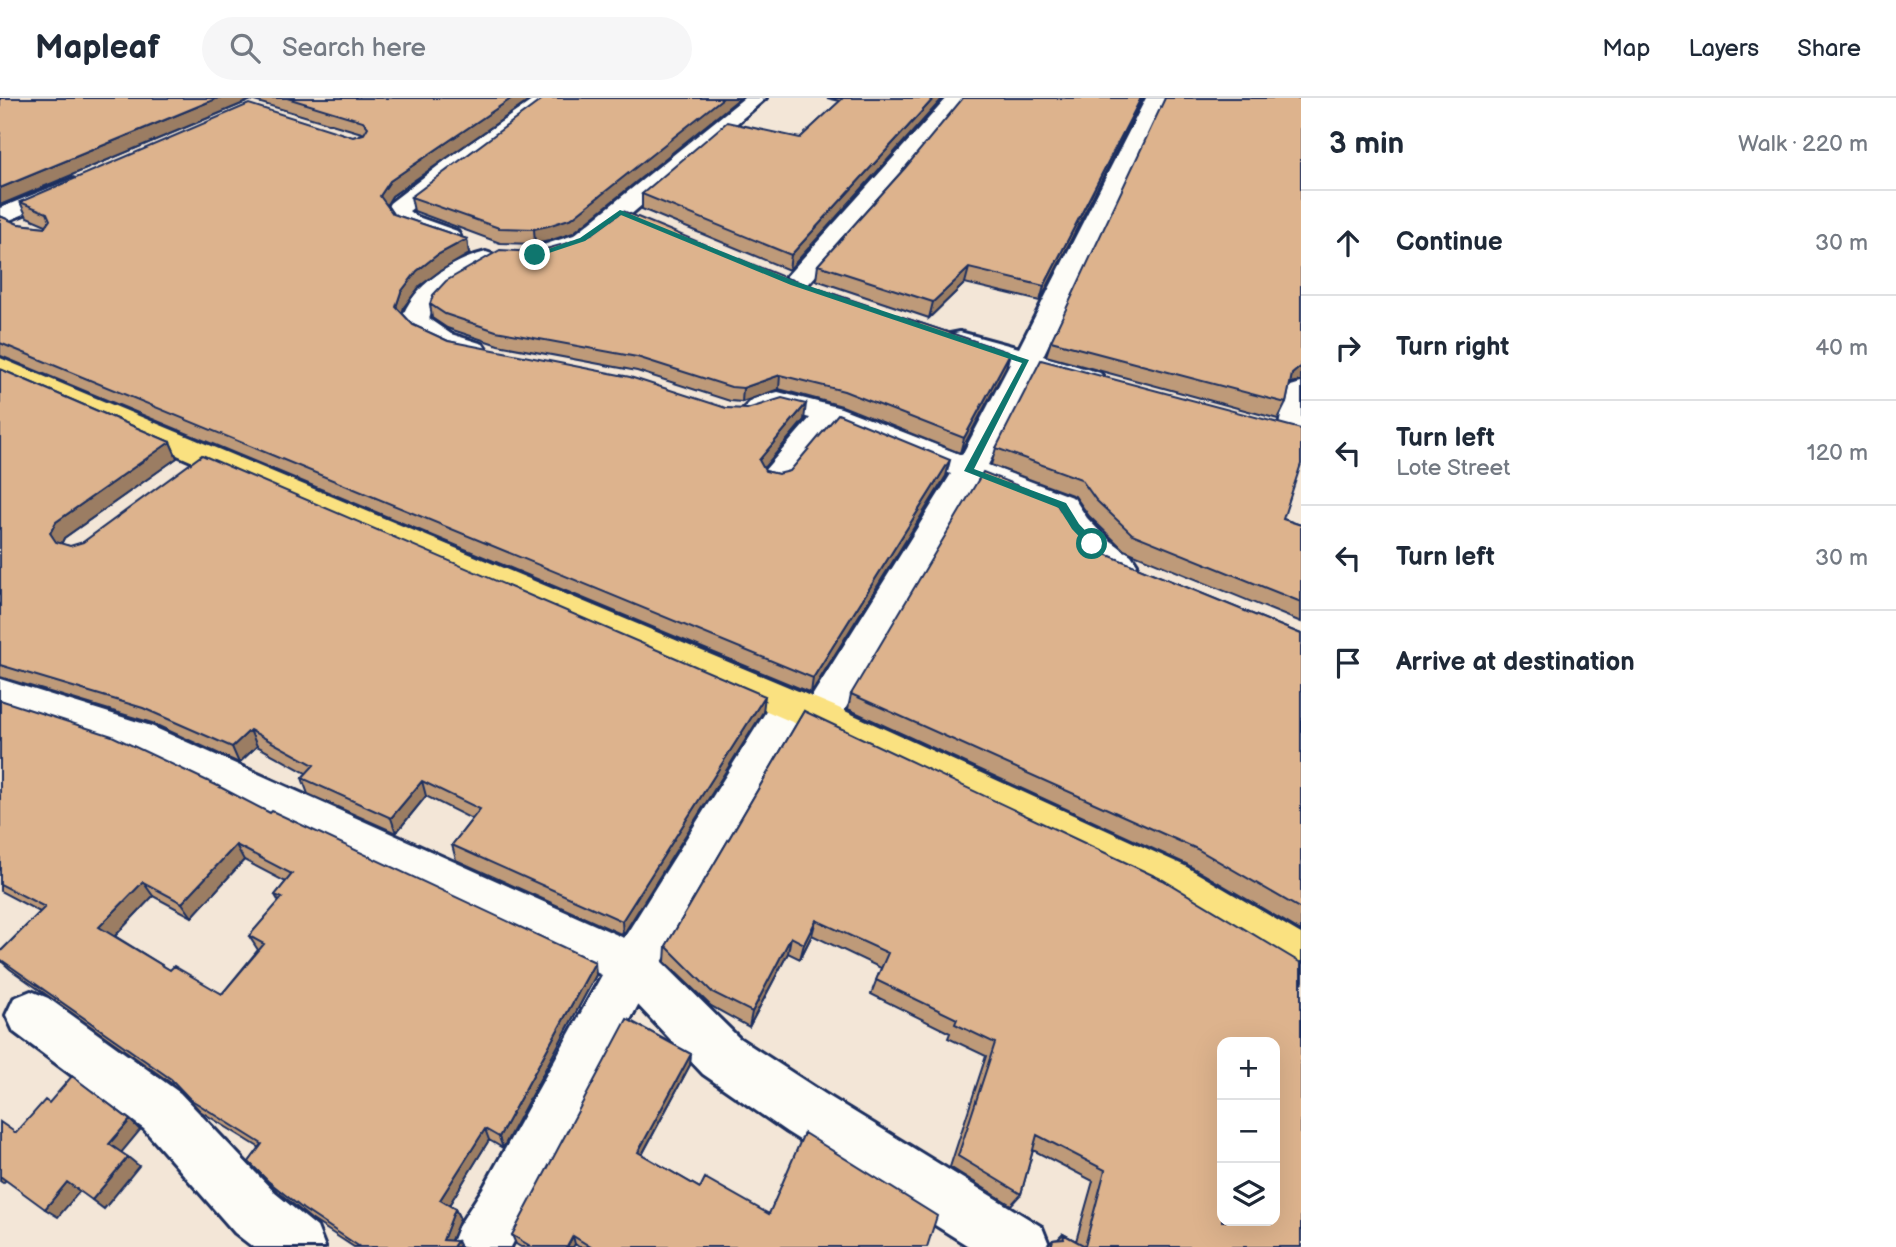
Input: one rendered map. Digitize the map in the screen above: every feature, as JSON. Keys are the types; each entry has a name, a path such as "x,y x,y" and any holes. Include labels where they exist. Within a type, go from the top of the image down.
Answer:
{"main road":[{"path":"0,367 805,711 1169,880 1301,959"}],"street":[{"path":"511,98 546,101"},
{"path":"503,355 461,348 427,332 415,321 417,309 429,294 510,254 559,249 632,217 756,98"},
{"path":"794,283 892,176 958,98"},
{"path":"478,1247 505,1205 633,966 969,471 1026,362 1156,98"},
{"path":"510,254 406,221 397,212 398,208 455,163 546,101"},
{"path":"0,217 87,179"},
{"path":"0,217 31,230"},
{"path":"936,332 1026,362 1120,387"},
{"path":"1287,433 1301,393"},
{"path":"736,413 745,414 778,401 830,414 940,457 969,471 1062,506 1075,526 1111,560 1152,579"},
{"path":"775,478 830,414"},
{"path":"173,480 206,455"},
{"path":"0,694 137,737 633,966 721,1056 806,1113 1022,1247"},
{"path":"30,1015 162,1111 255,1213 297,1247"}],"building":[{"path":"0,98 218,98 0,188"},
{"path":"287,98 512,98 390,181 380,196 393,214 467,239 437,255 417,271 401,292 396,307 413,325 448,341 630,377 726,408 747,409 782,398 806,404 759,460 765,471 778,474 790,471 838,414 950,460 813,678 0,343 0,216 18,224 45,227 50,220 47,213 20,202 249,104 353,137 364,134 368,127 363,121"},
{"path":"544,98 723,98 572,218 548,226 534,229 499,228 411,197"},
{"path":"843,98 934,98 791,255 642,194 727,122 800,138"},
{"path":"963,98 1141,98 1044,286 969,268 933,302 818,265 905,168"},
{"path":"1165,98 1301,98 1301,367 1292,374 1286,403 1051,341"},
{"path":"623,211 786,278 1010,353 964,438 844,391 780,375 743,388 731,387 637,357 496,331 445,314 430,304 433,295 446,281 500,250 535,252 568,243 593,233"},
{"path":"1041,360 1301,429 1301,464 1283,519 1301,525 1301,602 1132,534 1096,500 1081,479 996,448"},
{"path":"0,369 170,442 56,522 50,533 56,542 70,546 83,542 202,455 765,696 622,921 452,845 480,809 422,781 391,818 302,778 314,765 250,730 232,747 143,708 0,665"},
{"path":"983,472 1054,500 1067,520 1105,554 1301,634 1301,909 1197,849 851,694"},
{"path":"0,700 112,736 270,813 272,811 595,962 499,1137 485,1129 440,1200 455,1209 443,1240 457,1241 453,1247 360,1247 303,1209 249,1162 262,1144 190,1099 171,1079 0,959 0,952 45,907 0,884","holes":["236,845 292,874 275,895 282,898 249,936 264,944 222,994 174,966 170,970 99,927 143,882 182,903"]},
{"path":"804,711 1163,880 1301,963 1301,1247 1051,1247 1053,1240 1064,1239 1063,1234 1085,1246 1105,1170 1037,1135 1021,1194 958,1156 995,1043 955,1024 957,1019 876,980 888,953 816,920 804,944 791,937 752,1012 712,992 666,946"},
{"path":"627,1019 691,1054 638,1152 700,1188 705,1178 769,1214 804,1133 937,1216 927,1247 591,1247 573,1236 567,1247 532,1247 512,1235"},
{"path":"72,1076 130,1120 109,1144 128,1157 92,1200 67,1182 45,1209 0,1176 0,1122 16,1133 45,1100 49,1103"}],"route":[{"path":"535,255 583,240 620,212 794,284 1026,362 969,471 1062,506 1075,526 1092,544"}]}
